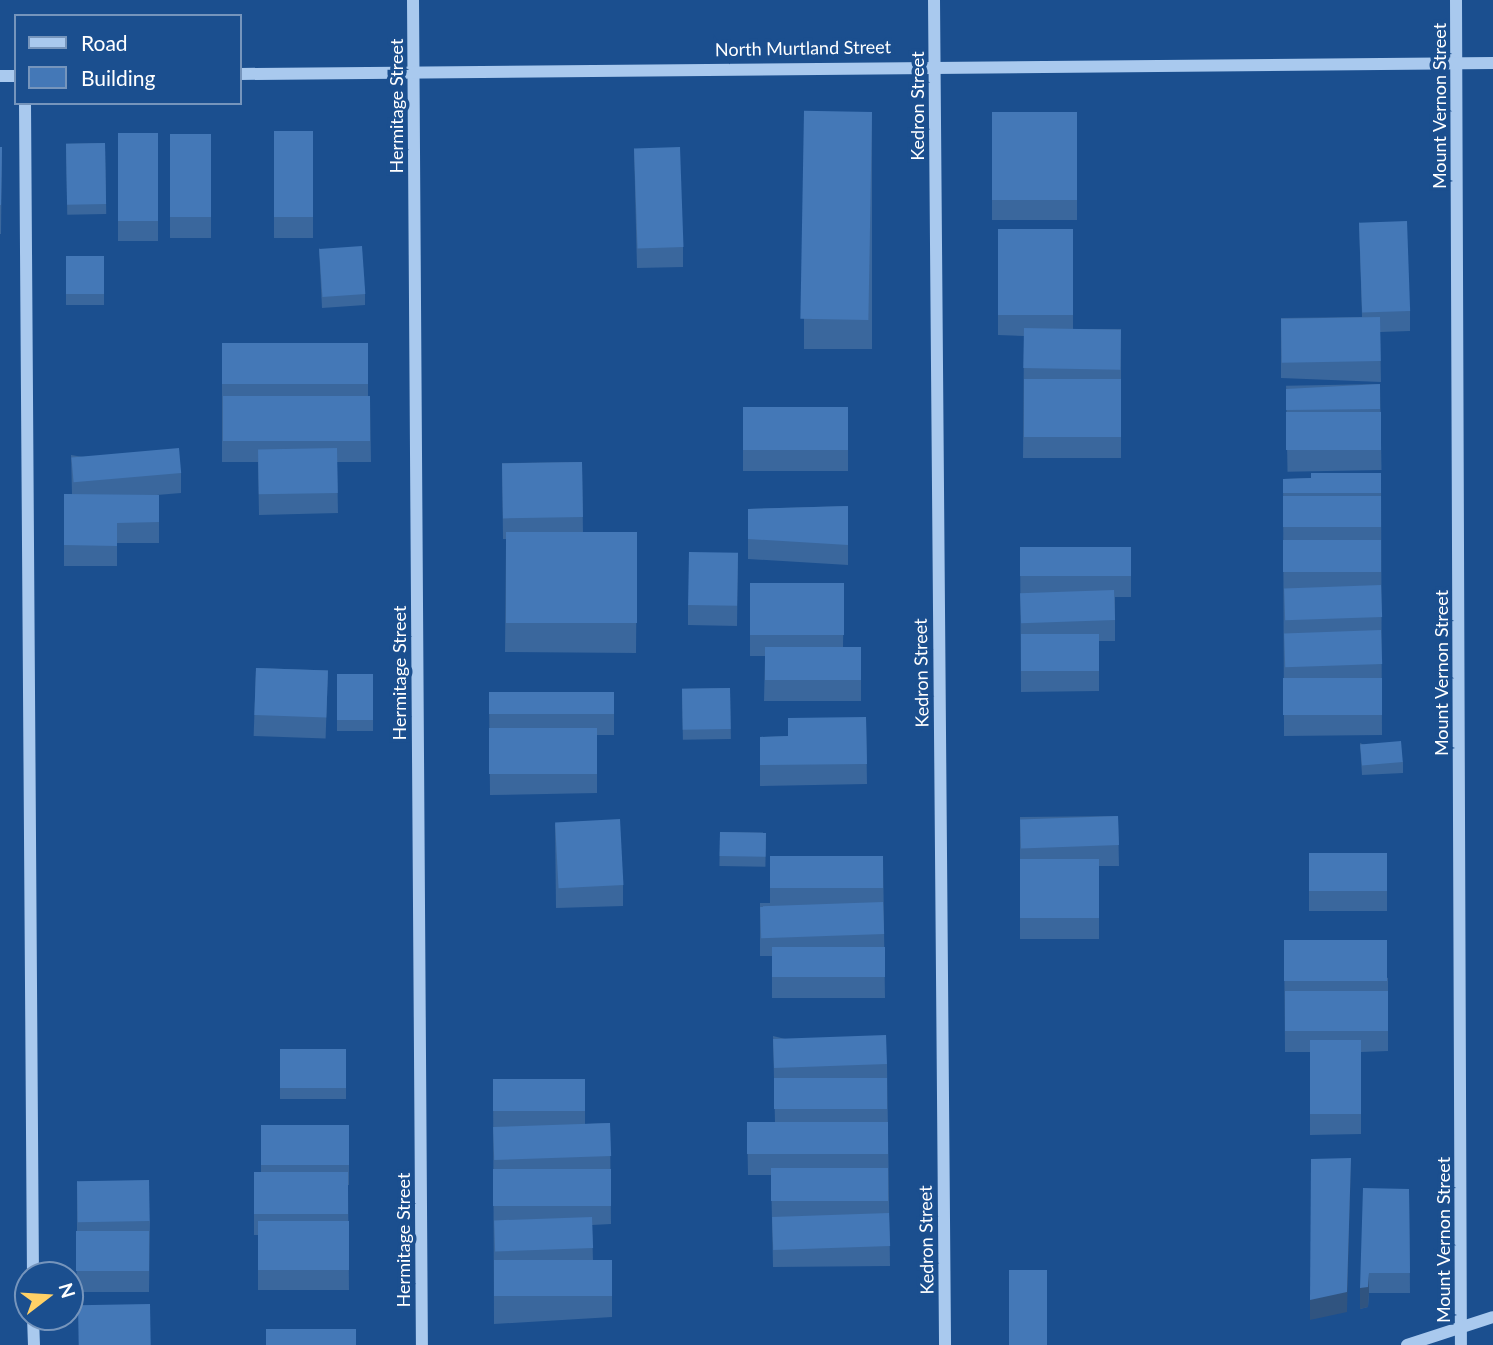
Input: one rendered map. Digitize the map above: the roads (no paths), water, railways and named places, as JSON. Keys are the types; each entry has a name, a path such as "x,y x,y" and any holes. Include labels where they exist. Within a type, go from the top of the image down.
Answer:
{"street":[{"name":"Hermitage Street","path":"413,0 422,1345"},
{"name":"Kedron Street","path":"934,0 945,1345"},
{"name":"Mount Vernon Street","path":"1456,0 1461,1345"},
{"name":"North Murtland Street","path":"242,74 934,64 1493,63"},
{"path":"25,105 33,1261"},
{"path":"1407,1345 1493,1317"}]}
